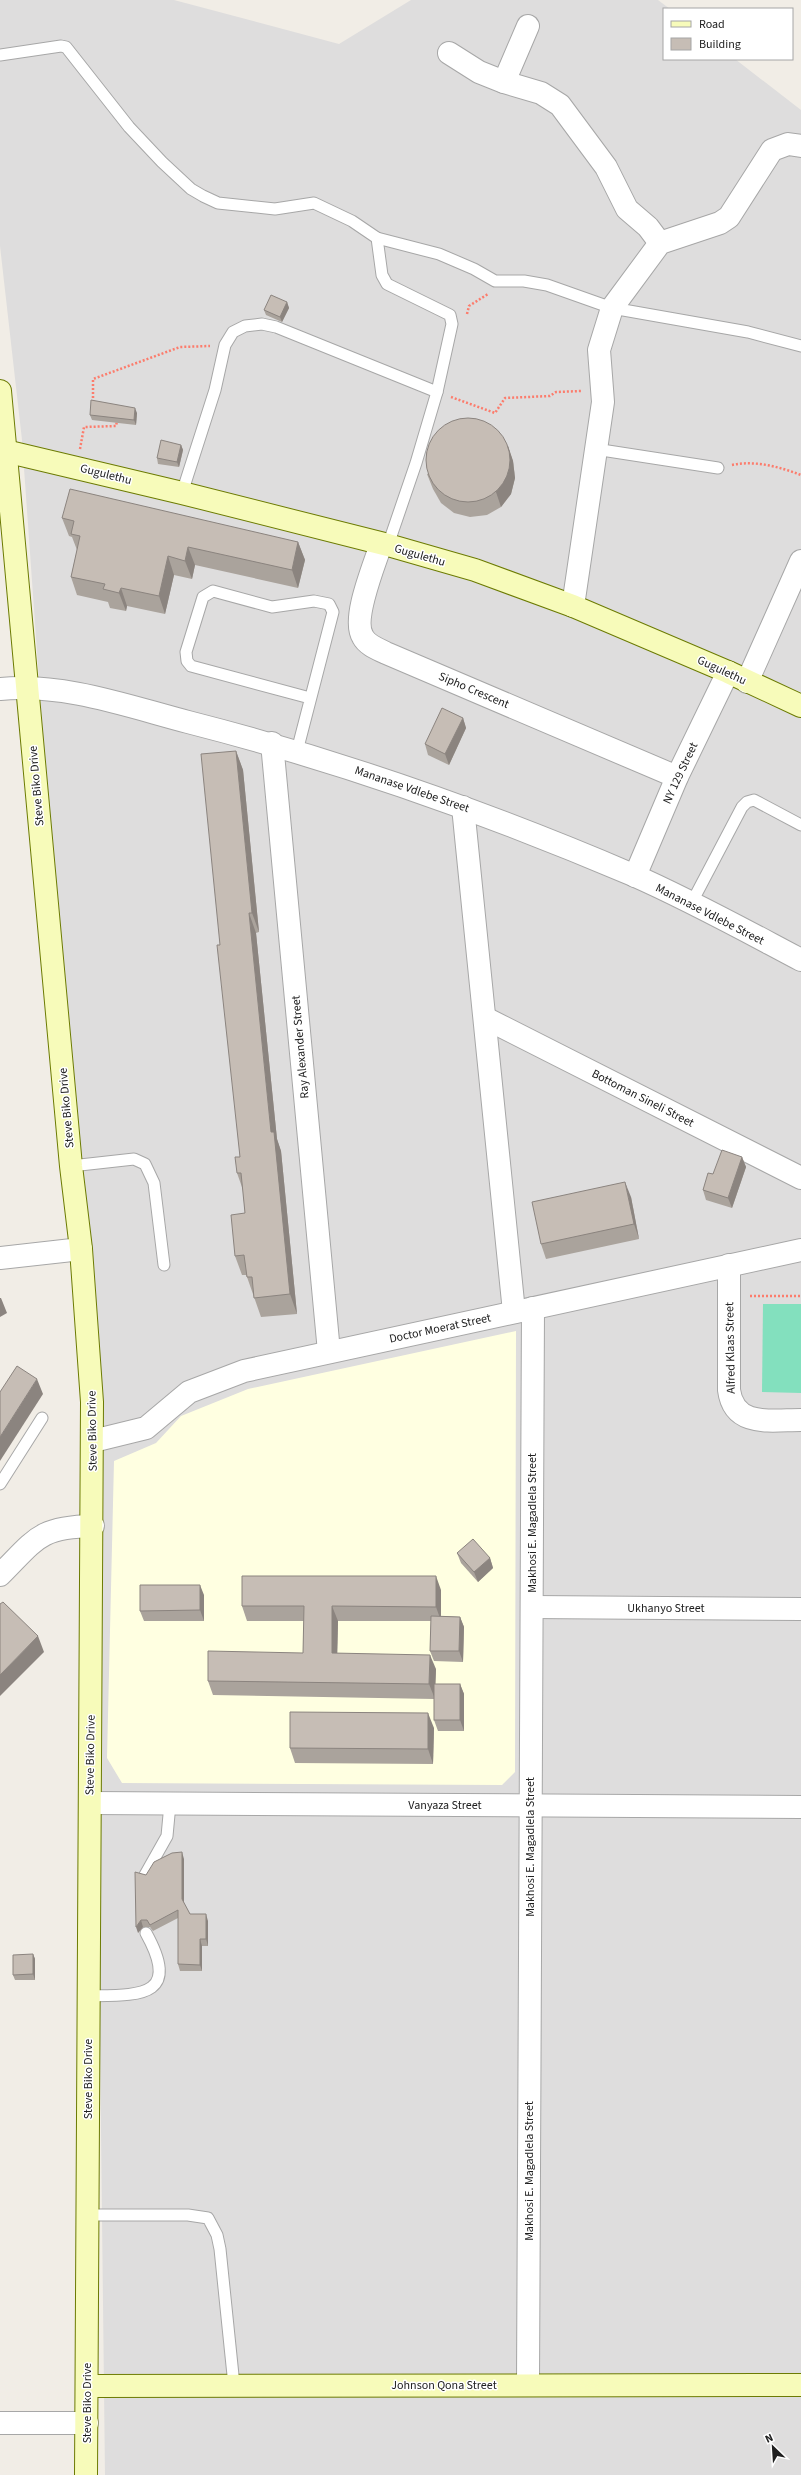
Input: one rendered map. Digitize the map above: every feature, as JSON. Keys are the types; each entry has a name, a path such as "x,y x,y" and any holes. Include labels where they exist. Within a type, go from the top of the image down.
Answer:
{"main road":[{"name":"Steve Biko Drive","path":"0,391 9,452 11,499 27,687 71,1166 81,1249 91,1372 94,1441 92,1526 86,2475"},
{"name":"Gugulethu","path":"9,452 182,493 384,544 475,570 574,606 728,672 801,706"},
{"name":"Johnson Qona Street","path":"87,2386 801,2385"}],"street":[{"path":"504,82 528,26"},
{"path":"449,53 479,72 504,82 541,93 560,105 606,168 627,209 648,226 660,243"},
{"path":"574,606 595,449 603,402 599,350 612,308 660,243 720,223 733,212 772,150 788,144 801,146"},
{"name":"Sipho Crescent","path":"384,544 360,613 360,630 367,642 386,653 632,756 677,777"},
{"path":"747,682 801,561"},
{"name":"NY 129 Street","path":"635,876 677,777 728,672"},
{"name":"Mananase Vdlebe Street","path":"0,689 27,687 82,694 297,750 463,807 635,876 801,960"},
{"name":"Ray Alexander Street","path":"272,743 329,1352"},
{"name":"Makhosi E. Magadlela Street","path":"463,807 485,1018 524,1310 532,1607 528,2385"},
{"name":"Bottoman Sineli Street","path":"485,1018 801,1178"},
{"path":"0,1258 81,1249"},
{"name":"Doctor Moerat Street","path":"94,1441 146,1428 189,1392 244,1371 801,1250"},
{"name":"Alfred Klaas Street","path":"729,1265 731,1403 737,1411 746,1417 762,1420 801,1420"},
{"path":"0,1575 36,1539 47,1532 59,1528 92,1526"},
{"name":"Ukhanyo Street","path":"532,1607 801,1609"},
{"name":"Vanyaza Street","path":"90,1803 801,1807"},
{"path":"0,2423 87,2423"}],"lane":[{"path":"0,55 61,46 66,47 128,127 162,162 191,189 218,203 275,209 314,203 352,221 377,238 439,254 474,269 494,281 524,281 547,284 612,308 748,332 801,346"},
{"path":"377,238 382,275 387,284 448,313 452,324 437,392 416,463 384,544"},
{"path":"182,493 215,390 225,345 233,332 245,326 262,324 276,327 437,392"},
{"path":"595,449 718,468"},
{"path":"297,750 333,612 332,607 330,604 311,601 272,607 213,591 206,593 203,597 186,652 187,661 191,666 310,698"},
{"path":"691,904 742,807 747,802 754,800 801,824"},
{"path":"71,1166 134,1159 145,1164 154,1183 164,1265"},
{"path":"0,1484 42,1418"},
{"path":"145,1875 167,1836 170,1804"},
{"path":"89,1996 144,1993 152,1988 158,1981 158,1962 146,1933"},
{"path":"87,2215 188,2215 208,2218 217,2235 220,2250 234,2385"}],"path":[{"path":"452,324 465,318 469,306 489,293 494,281"},
{"path":"99,403 92,401 93,379 180,347 225,345"},
{"path":"437,392 495,413 505,398 550,396 556,392 602,390"},
{"path":"76,467 84,427 116,426 118,414"},
{"path":"718,468 742,463 780,467 801,475"},
{"path":"729,1296 801,1296"}],"shaded area":[{"path":"0,0 174,0 339,44 411,0 658,0 669,8 663,8 663,60 736,60 801,110 801,2475 105,2475 93,1441 22,440 0,246"},
{"path":"516,1331 515,1772 502,1785 122,1783 107,1758 114,1461 156,1443 181,1416 248,1389"}],"green space":[{"path":"763,1304 801,1304 801,1393 762,1392"}],"building":[{"path":"271,295 287,302 280,317 264,310"},
{"path":"91,400 135,408 134,420 90,415"},
{"path":"468,418 484,421 498,430 507,444 510,460 507,476 498,490 484,499 468,502 452,499 438,490 429,476 426,460 429,444 438,430 452,421"},
{"path":"161,440 181,445 177,462 157,458"},
{"path":"70,489 298,542 292,570 188,547 185,561 168,556 159,596 121,588 119,593 103,589 105,584 71,577 80,536 71,534 74,521 62,518"},
{"path":"442,708 463,718 445,754 425,744"},
{"path":"236,751 252,913 249,913 271,1132 274,1132 290,1294 254,1298 252,1277 247,1277 244,1255 235,1256 231,1215 245,1213 241,1173 237,1173 235,1157 240,1157 217,945 220,945 201,754"},
{"path":"722,1150 742,1157 728,1198 703,1190 708,1173 713,1174"},
{"path":"625,1182 634,1224 541,1244 532,1202"},
{"path":"17,1366 37,1379 0,1437 0,1392"},
{"path":"473,1539 490,1558 474,1572 457,1553"},
{"path":"242,1576 436,1576 436,1607 332,1606 332,1653 430,1655 429,1684 208,1681 208,1651 303,1653 304,1606 242,1606"},
{"path":"140,1585 200,1585 200,1610 140,1611"},
{"path":"3,1602 38,1636 0,1675 0,1604"},
{"path":"431,1616 460,1617 459,1651 430,1651"},
{"path":"434,1684 460,1684 460,1720 434,1720"},
{"path":"290,1712 428,1713 428,1749 290,1748"},
{"path":"182,1852 182,1899 190,1914 206,1914 206,1939 200,1939 200,1965 178,1964 178,1910 150,1925 147,1920 141,1920 136,1927 135,1872 146,1875 154,1862 172,1853"},
{"path":"33,1954 33,1974 13,1975 13,1955"}]}
